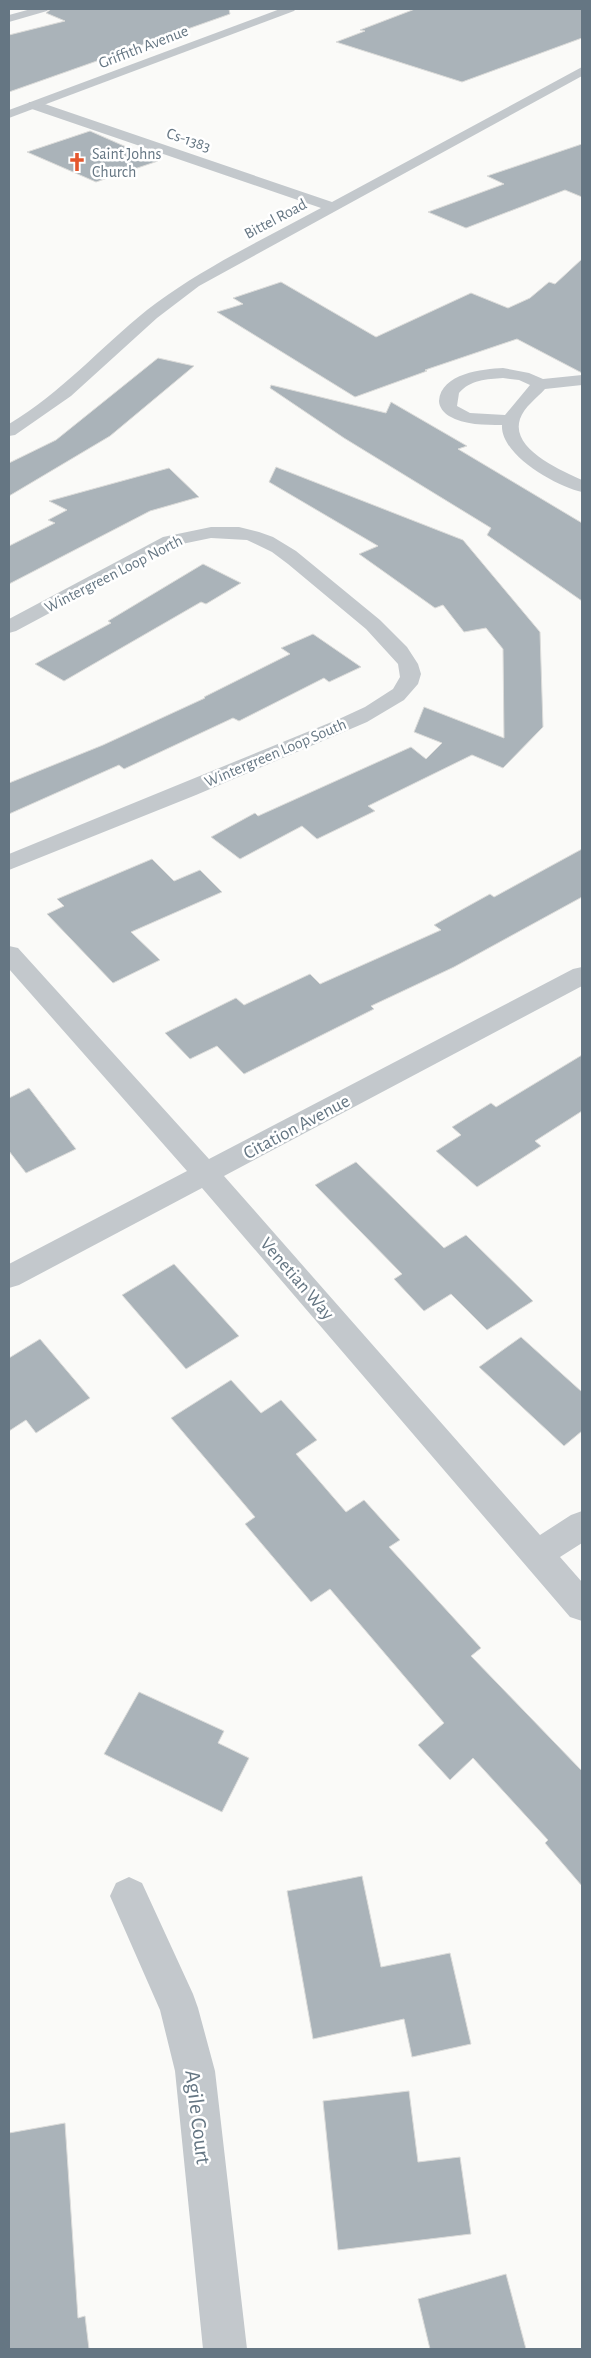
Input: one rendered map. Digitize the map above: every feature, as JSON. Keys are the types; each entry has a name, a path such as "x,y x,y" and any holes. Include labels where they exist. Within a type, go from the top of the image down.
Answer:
{"street":[{"path":"9,19 43,9"},
{"name":"Griffith Avenue","path":"9,114 290,9"},
{"name":"Bittel Road","path":"9,431 24,423 70,388 152,315 194,283 582,71"},
{"name":"Cs-1383","path":"34,105 332,207"},
{"path":"511,420 468,417 457,414 449,409 446,403 448,396 462,382 482,376 513,374 527,377 540,384 582,380"},
{"path":"540,384 511,420 511,434 523,453 536,463 582,487"},
{"name":"Wintergreen Loop North","path":"9,627 170,540 192,534 227,531 260,538 279,548 324,585"},
{"name":"Wintergreen Loop South","path":"9,863 278,752 375,710 395,698 406,686 411,674 408,662 387,637 324,585"},
{"name":"Venetian Way","path":"9,954 206,1174 582,1606"},
{"name":"Citation Avenue","path":"9,1277 582,975"},
{"path":"538,1554 582,1525"},
{"name":"Agile Court","path":"129,1896 179,2008 195,2071 225,2349"}],"building":[{"path":"51,9 229,9 230,14 9,92 9,35 65,21 46,13"},
{"path":"415,9 582,9 582,38 462,82 336,42 365,31 360,30"},
{"path":"90,131 158,161 96,182 27,152"},
{"path":"582,144 582,197 565,190 466,228 428,212 504,184 487,176"},
{"path":"582,259 582,373 517,339 425,370 427,371 355,397 217,312 243,304 233,298 281,282 376,337 471,293 508,308 530,298 549,282 555,284"},
{"path":"158,358 194,366 110,436 9,496 9,463 56,440"},
{"path":"271,385 386,413 391,402 467,446 458,449 582,523 582,601 487,535 491,528 344,438 270,388"},
{"path":"276,467 463,540 540,632 543,727 503,768 472,755 368,806 375,811 317,839 302,826 240,859 211,837 255,813 258,816 411,747 426,759 442,743 414,732 424,707 504,738 503,649 486,628 464,632 443,605 435,608 359,554 378,546 269,482"},
{"path":"169,468 199,497 150,511 9,584 9,546 55,523 48,520 67,510 49,501"},
{"path":"203,564 241,583 206,604 201,602 64,681 35,664 111,623 108,621"},
{"path":"313,634 361,667 329,682 324,678 239,721 233,718 124,769 119,765 9,814 9,783 103,745 205,698 290,654 281,648"},
{"path":"582,849 582,897 454,967 371,1006 374,1009 244,1074 217,1046 190,1059 165,1033 236,998 244,1005 310,974 320,984 441,930 434,925 490,894 494,897"},
{"path":"152,859 174,881 200,870 222,892 131,932 160,960 113,983 47,914 64,906 57,899"},
{"path":"582,1055 582,1111 535,1141 541,1146 477,1187 436,1151 461,1135 452,1127 491,1103 496,1107"},
{"path":"29,1088 76,1149 26,1173 9,1151 9,1098"},
{"path":"356,1162 444,1248 466,1235 533,1301 487,1330 451,1294 424,1311 394,1279 402,1274 315,1185"},
{"path":"174,1264 239,1336 186,1369 122,1295"},
{"path":"521,1337 582,1392 582,1431 564,1446 479,1367"},
{"path":"40,1339 90,1398 36,1433 26,1420 9,1431 9,1358"},
{"path":"231,1380 261,1413 281,1400 317,1440 296,1454 346,1512 364,1500 400,1540 389,1547 481,1648 471,1656 582,1771 582,1886 545,1843 548,1840 473,1758 450,1780 418,1745 444,1723 330,1589 311,1602 245,1524 255,1517 171,1418"},
{"path":"139,1692 224,1731 218,1743 249,1758 222,1812 104,1754"},
{"path":"362,1876 381,1967 450,1953 471,2044 412,2057 404,2019 313,2039 287,1891"},
{"path":"409,2091 418,2162 460,2157 471,2234 338,2250 323,2101"},
{"path":"65,2123 78,2318 85,2316 89,2349 9,2349 9,2133"},
{"path":"506,2274 526,2349 430,2349 418,2299"}],"place":[{"name":"Saint Johns Church","path":"77,162"}]}
